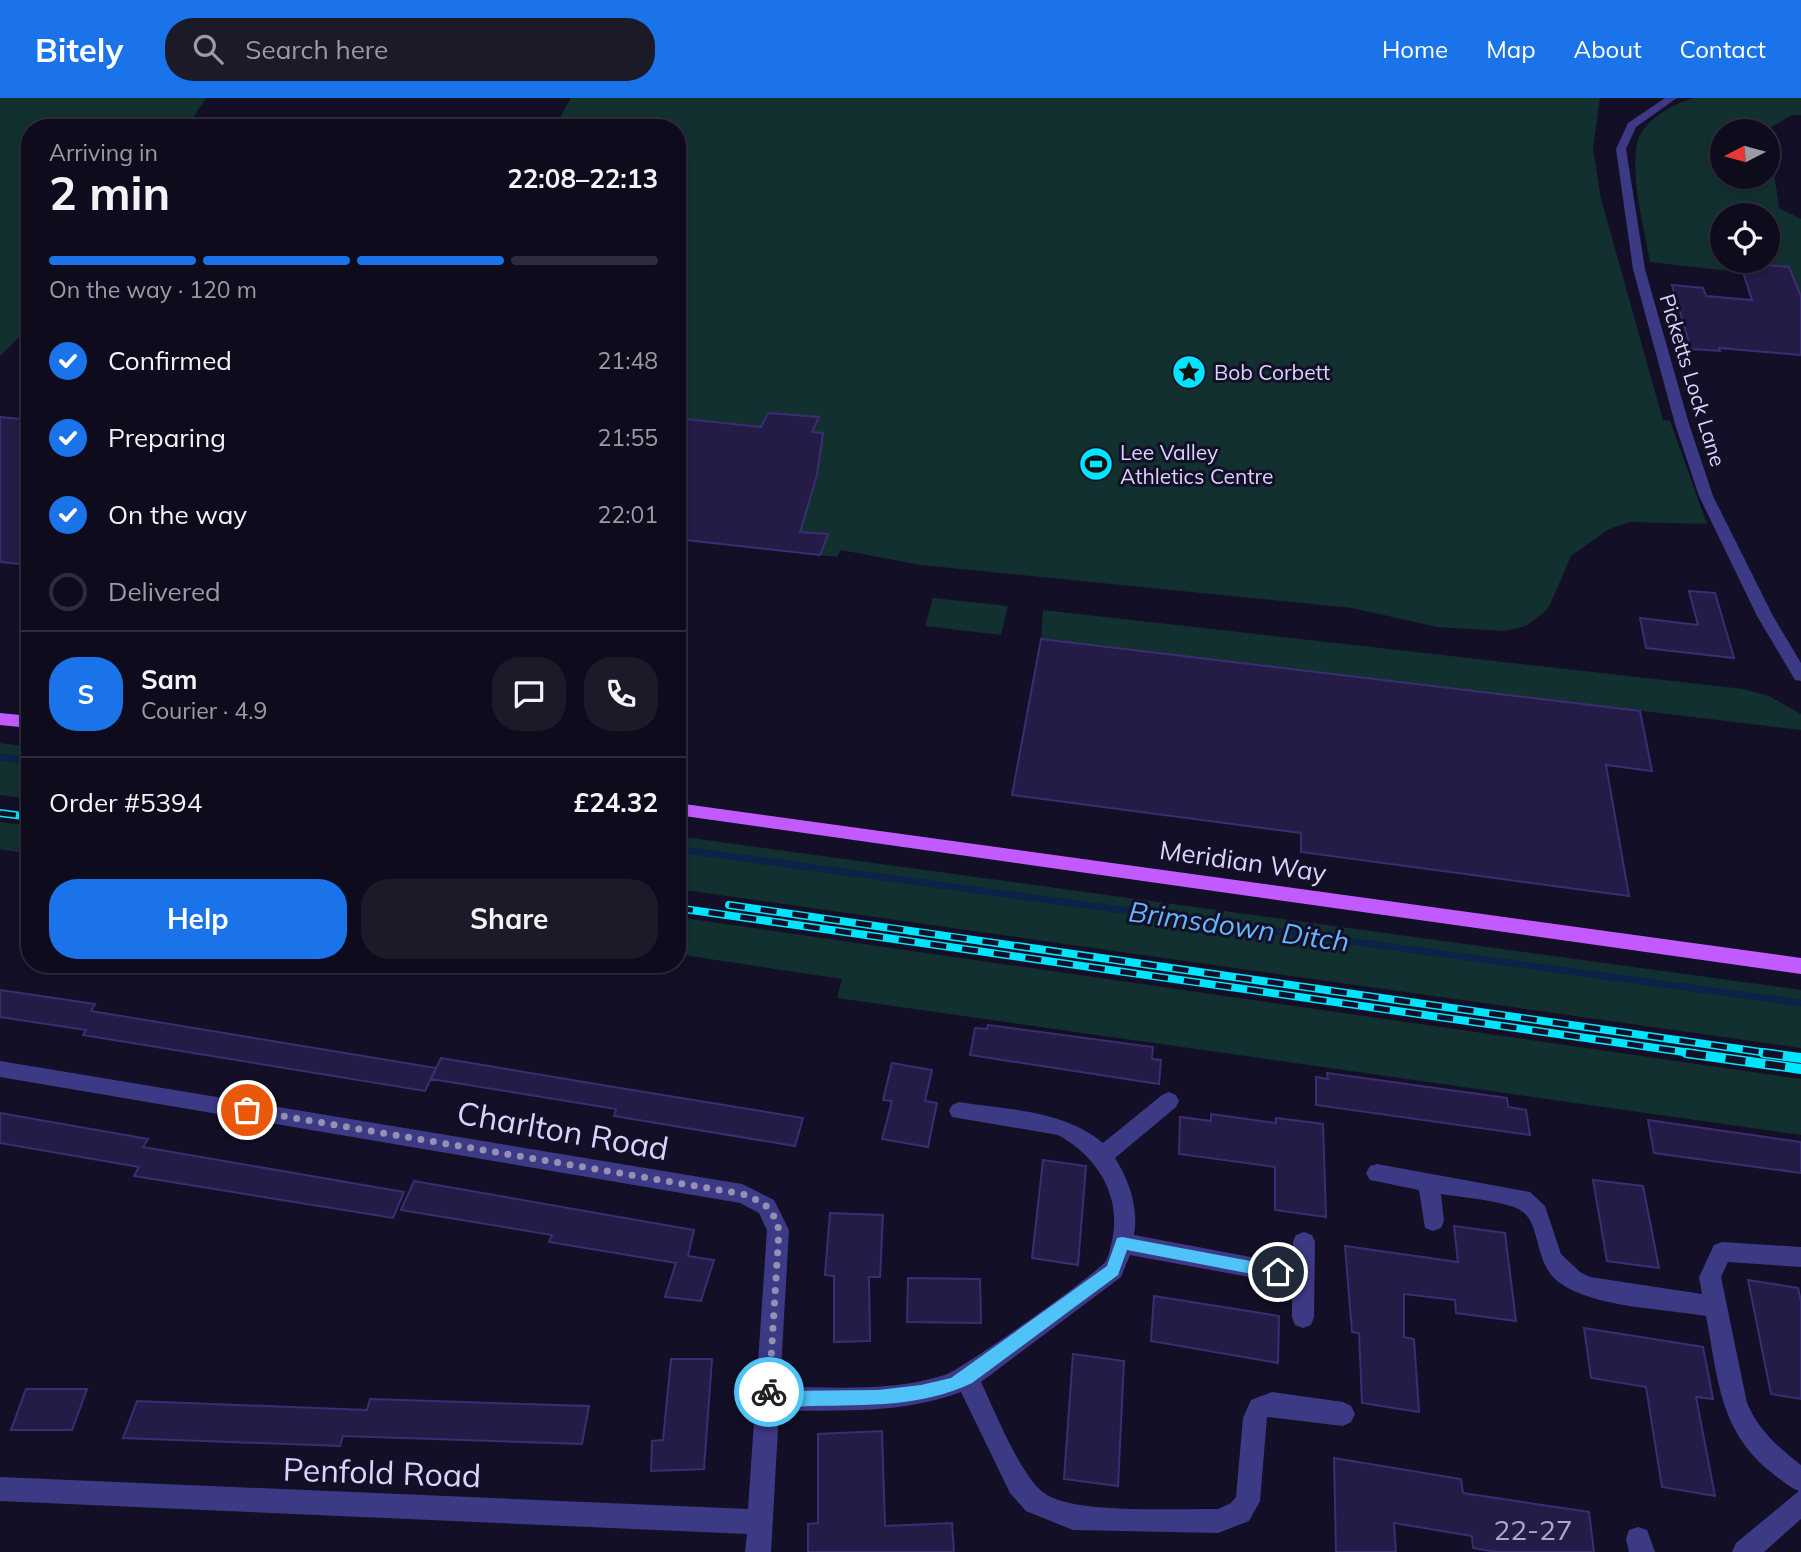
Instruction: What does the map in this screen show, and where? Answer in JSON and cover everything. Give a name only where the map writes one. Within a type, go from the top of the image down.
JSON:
[{"type":"main road","points":[[0,719],[21,721]]},
{"type":"main road","name":"Meridian Way","points":[[686,810],[1801,966]]},
{"type":"street","name":"Picketts Lock Lane","points":[[1672,98],[1632,125],[1621,149],[1639,269],[1682,424],[1706,496],[1765,616],[1801,676]]},
{"type":"street","name":"Charlton Road","points":[[0,1069],[743,1194],[764,1203],[770,1207],[779,1230],[758,1552]]},
{"type":"street","points":[[1101,1157],[1169,1101]]},
{"type":"street","points":[[769,1399],[900,1395],[952,1385],[967,1378],[1113,1270],[1122,1243],[1123,1198],[1120,1184],[1101,1157],[1070,1130],[1061,1127],[959,1111]]},
{"type":"street","points":[[1377,1172],[1522,1199],[1533,1204],[1541,1214],[1550,1254],[1558,1268],[1587,1287],[1713,1306]]},
{"type":"street","points":[[1429,1182],[1433,1221]]},
{"type":"street","points":[[1303,1317],[1304,1242]]},
{"type":"street","points":[[1122,1243],[1304,1277]]},
{"type":"street","points":[[1801,1258],[1722,1252],[1710,1277],[1713,1306],[1735,1404],[1746,1429],[1765,1452],[1801,1480]]},
{"type":"street","points":[[967,1378],[1019,1484],[1035,1502],[1073,1518],[1218,1521],[1240,1512],[1248,1501],[1255,1418],[1259,1408],[1272,1404],[1343,1414]]},
{"type":"street","name":"Penfold Road","points":[[0,1489],[760,1522]]},
{"type":"street","points":[[1745,1552],[1801,1503]]},
{"type":"green space","points":[[0,98],[206,98],[192,119],[21,119],[21,336],[0,356]]},
{"type":"green space","points":[[571,98],[1600,98],[1593,148],[1601,199],[1663,420],[1670,421],[1707,524],[1631,522],[1609,529],[1571,556],[1548,609],[1526,626],[1506,631],[1437,627],[1352,608],[921,565],[841,550],[837,557],[686,540],[686,119],[559,119]]},
{"type":"green space","points":[[1695,98],[1801,98],[1801,115],[1792,115],[1780,122],[1780,119],[1710,119],[1710,189],[1776,189],[1778,203],[1710,203],[1710,269],[1650,262],[1637,191],[1636,149],[1638,140],[1649,123],[1676,104]]},
{"type":"green space","points":[[1780,208],[1801,219],[1801,295],[1789,267],[1780,266]]},
{"type":"green space","points":[[933,598],[1008,606],[1001,635],[925,626]]},
{"type":"green space","points":[[1043,610],[1743,689],[1769,696],[1801,714],[1801,730],[1041,639]]},
{"type":"green space","points":[[0,743],[21,746],[21,798],[0,795]]},
{"type":"green space","points":[[0,822],[21,825],[21,852],[0,849]]},
{"type":"green space","points":[[686,837],[1801,990],[1801,1048],[686,890]]},
{"type":"green space","points":[[686,918],[1801,1079],[1801,1135],[837,998],[842,979],[686,955]]},
{"type":"building","points":[[1780,266],[1789,267],[1801,296],[1801,355],[1719,348],[1720,351],[1691,349],[1672,285],[1703,288],[1706,296],[1752,300],[1743,273],[1780,273]]},
{"type":"building","points":[[768,413],[819,417],[812,432],[823,433],[817,475],[800,532],[828,534],[820,555],[686,540],[686,419],[761,427]]},
{"type":"building","points":[[0,417],[21,419],[21,564],[0,562]]},
{"type":"building","points":[[1689,591],[1715,593],[1734,658],[1646,648],[1640,618],[1698,625]]},
{"type":"building","points":[[1041,639],[1640,711],[1652,771],[1606,765],[1629,896],[1301,852],[1301,833],[1012,795]]},
{"type":"building","points":[[0,990],[95,1004],[91,1011],[436,1068],[425,1091],[83,1035],[86,1030],[0,1017]]},
{"type":"building","points":[[988,1025],[1153,1047],[1152,1059],[1161,1060],[1159,1084],[970,1055],[975,1028],[987,1029]]},
{"type":"building","points":[[441,1058],[803,1118],[795,1146],[614,1116],[616,1109],[431,1079]]},
{"type":"building","points":[[892,1063],[932,1070],[925,1101],[937,1103],[928,1147],[882,1139],[892,1101],[883,1100]]},
{"type":"building","points":[[1327,1073],[1507,1098],[1508,1107],[1526,1110],[1530,1135],[1316,1105],[1316,1077],[1328,1079]]},
{"type":"building","points":[[0,1113],[148,1139],[143,1147],[404,1192],[393,1218],[134,1176],[139,1167],[0,1143]]},
{"type":"building","points":[[1211,1114],[1276,1123],[1276,1118],[1323,1124],[1326,1217],[1275,1210],[1275,1167],[1179,1154],[1180,1117],[1211,1121]]},
{"type":"building","points":[[1648,1120],[1801,1142],[1801,1173],[1654,1153]]},
{"type":"building","points":[[1043,1160],[1086,1166],[1078,1265],[1032,1258]]},
{"type":"building","points":[[1593,1180],[1643,1186],[1659,1268],[1607,1261]]},
{"type":"building","points":[[414,1181],[694,1230],[688,1256],[714,1260],[701,1301],[665,1297],[676,1263],[549,1242],[552,1235],[401,1210]]},
{"type":"building","points":[[830,1213],[883,1215],[880,1277],[869,1277],[870,1341],[834,1342],[834,1276],[825,1275]]},
{"type":"building","points":[[1454,1226],[1505,1233],[1516,1321],[1456,1313],[1455,1300],[1404,1294],[1404,1337],[1414,1339],[1419,1412],[1362,1403],[1359,1333],[1352,1332],[1345,1246],[1458,1262]]},
{"type":"building","points":[[908,1278],[980,1279],[981,1323],[907,1322]]},
{"type":"building","points":[[1748,1280],[1798,1288],[1801,1301],[1801,1399],[1771,1394]]},
{"type":"building","points":[[1154,1296],[1279,1316],[1278,1363],[1151,1341]]},
{"type":"building","points":[[1584,1328],[1703,1347],[1713,1399],[1696,1397],[1715,1496],[1662,1487],[1646,1387],[1591,1378]]},
{"type":"building","points":[[1073,1354],[1124,1361],[1118,1486],[1064,1479]]},
{"type":"building","points":[[671,1359],[712,1359],[704,1469],[651,1471],[652,1441],[663,1440]]},
{"type":"building","points":[[26,1389],[87,1389],[72,1430],[11,1430]]},
{"type":"building","points":[[370,1399],[589,1406],[582,1444],[343,1436],[340,1446],[123,1438],[137,1401],[367,1410]]},
{"type":"building","points":[[882,1431],[885,1526],[952,1523],[954,1552],[808,1552],[808,1524],[818,1523],[818,1434]]},
{"type":"building","points":[[1334,1458],[1461,1479],[1463,1493],[1589,1512],[1594,1552],[1496,1552],[1473,1548],[1472,1536],[1394,1523],[1396,1552],[1336,1552]]},
{"type":"waterway","name":"Brimsdown Ditch","points":[[0,757],[21,760]]},
{"type":"waterway","name":"Brimsdown Ditch","points":[[686,850],[1801,1003]]},
{"type":"railway","points":[[0,813],[21,816]]},
{"type":"railway","points":[[729,905],[1775,1054]]},
{"type":"railway","points":[[686,909],[1698,1054]]},
{"type":"railway","points":[[1686,1053],[1801,1069]]},
{"type":"railway","points":[[1763,1053],[1801,1058]]},
{"type":"way so far","points":[[247,1110],[743,1194],[764,1203],[770,1207],[779,1230],[769,1392]]},
{"type":"place","name":"Bob Corbett","points":[[1189,372]]},
{"type":"place","name":"Lee Valley Athletics Centre","points":[[1096,464]]},
{"type":"route","points":[[769,1392],[769,1399],[878,1397],[921,1393],[952,1385],[967,1378],[1113,1270],[1120,1259],[1122,1243],[1278,1272]]}]
